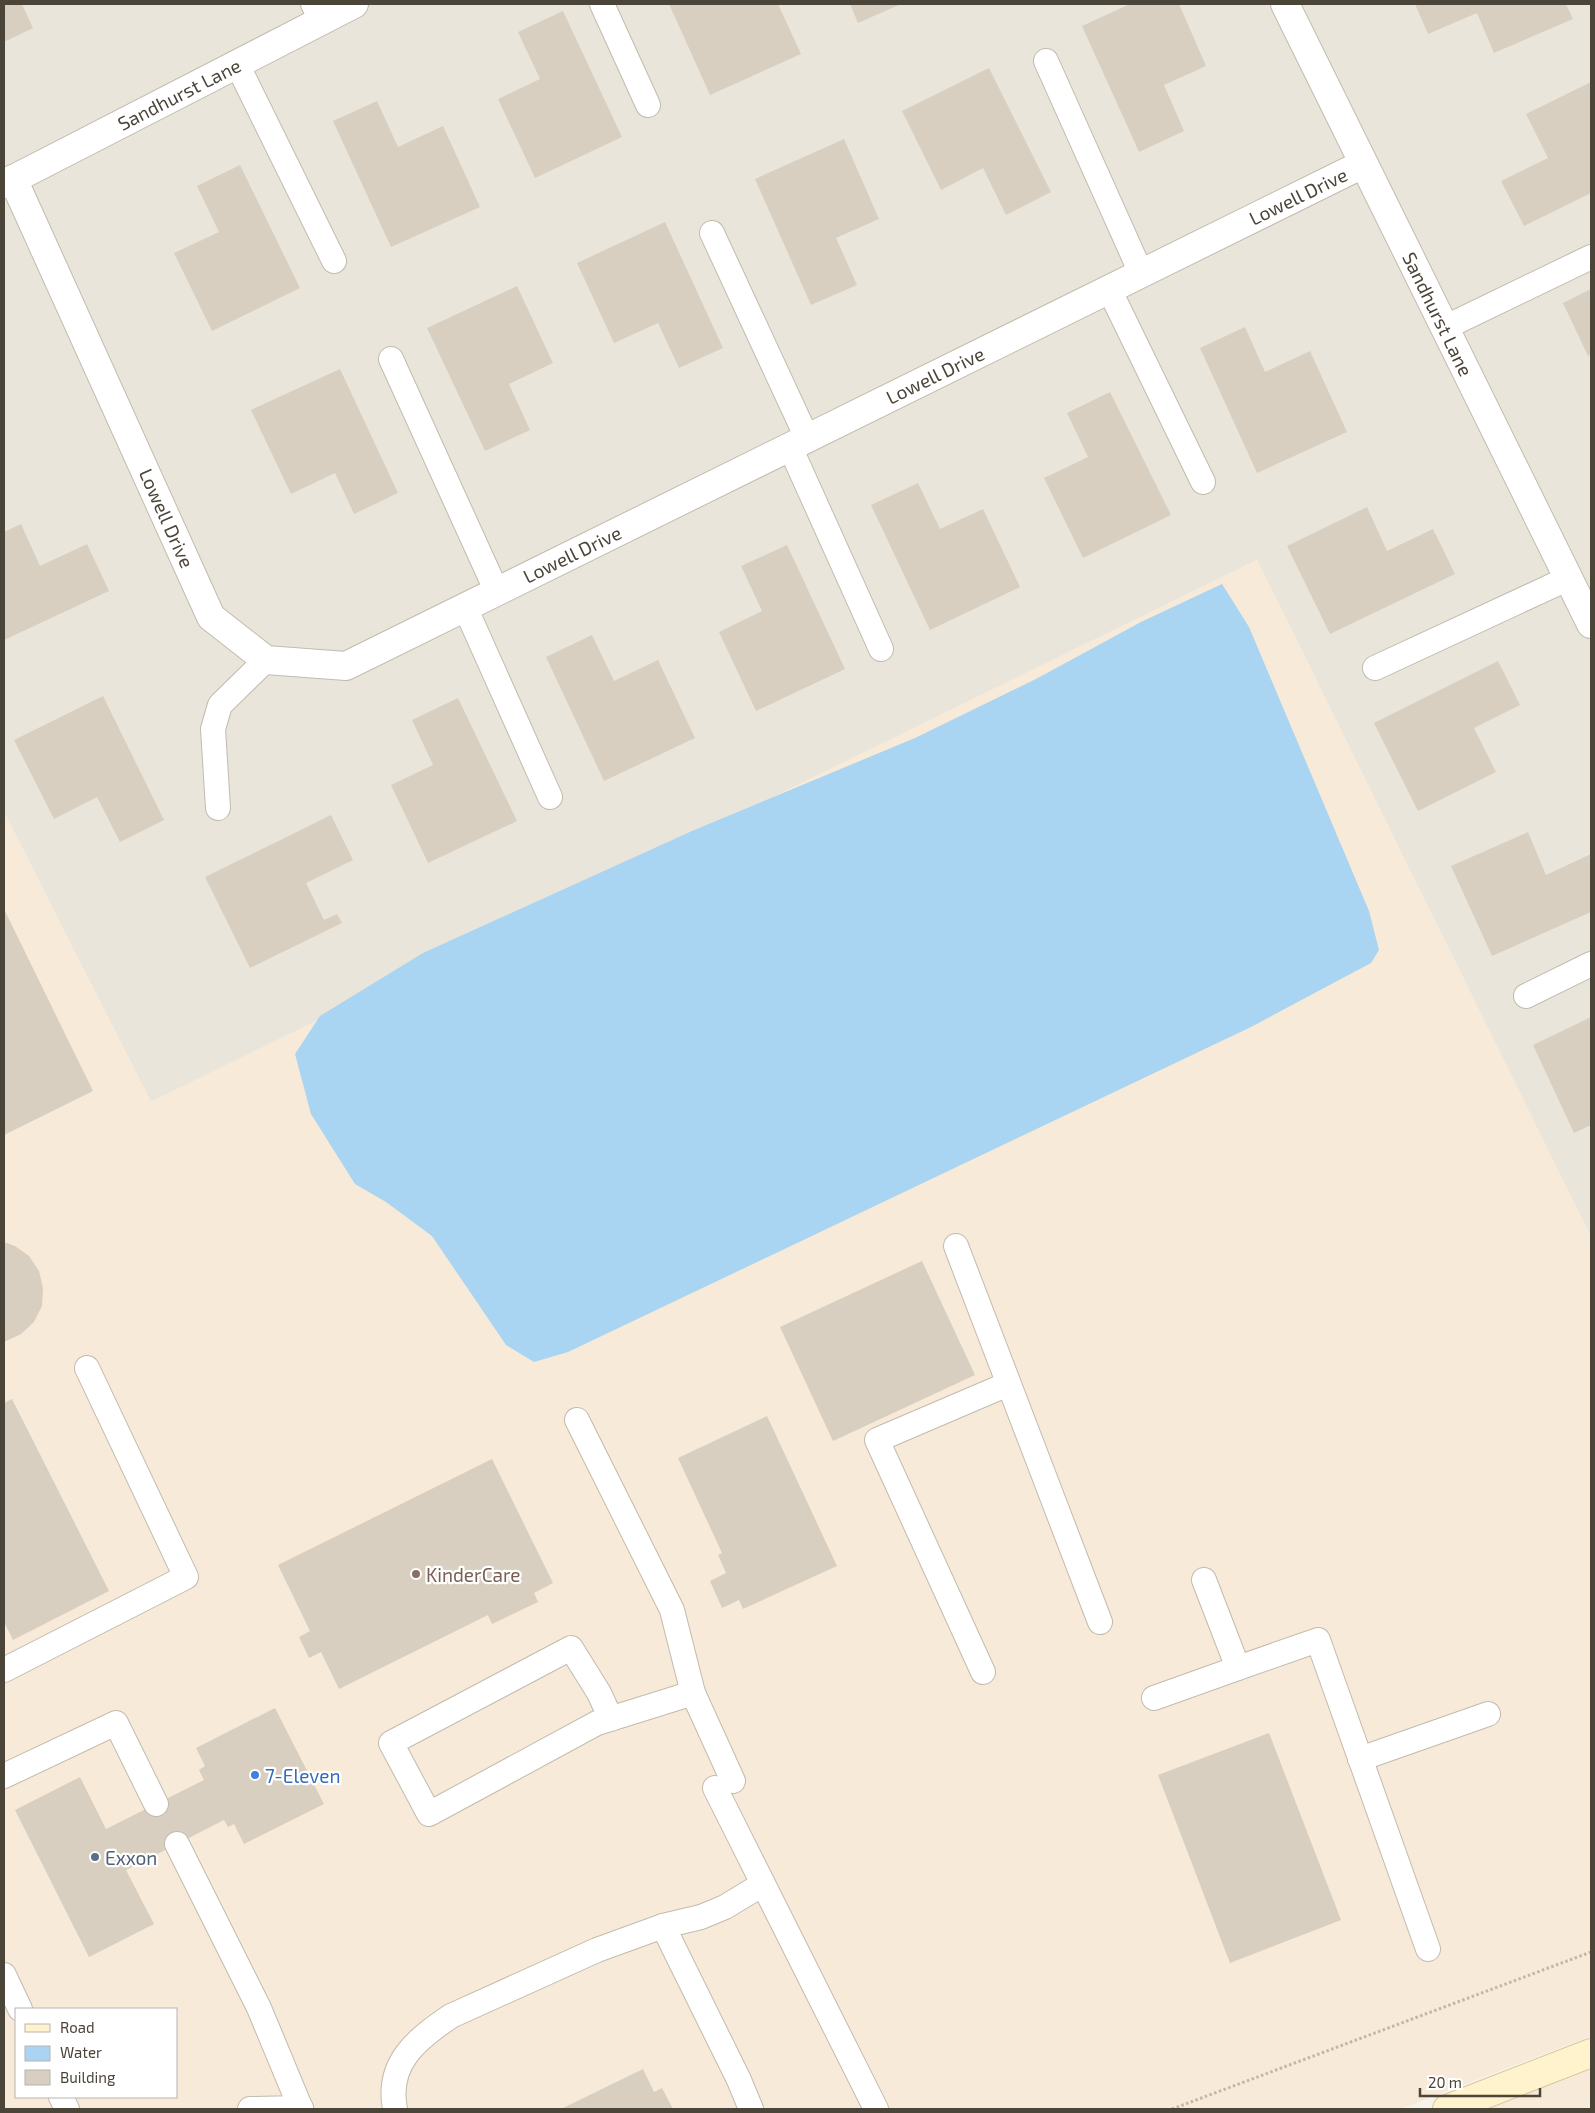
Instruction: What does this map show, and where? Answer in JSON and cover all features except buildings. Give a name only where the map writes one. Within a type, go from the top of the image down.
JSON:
[{"type":"main road","points":[[1447,2109],[1591,2053]]},
{"type":"street","name":"Sandhurst Lane","points":[[8,182],[237,64],[317,12],[354,4]]},
{"type":"street","name":"Sandhurst Lane","points":[[1286,4],[1363,164],[1591,624]]},
{"type":"street","name":"Lowell Drive","points":[[8,182],[211,617],[266,660],[346,666],[1363,164]]},
{"type":"lane","points":[[602,4],[648,104]]},
{"type":"lane","points":[[1046,61],[1141,273]]},
{"type":"lane","points":[[237,64],[334,262]]},
{"type":"lane","points":[[712,233],[881,649]]},
{"type":"lane","points":[[1444,328],[1591,257]]},
{"type":"lane","points":[[1109,289],[1203,482]]},
{"type":"lane","points":[[391,359],[497,592]]},
{"type":"lane","points":[[1375,668],[1569,578]]},
{"type":"lane","points":[[465,607],[550,797]]},
{"type":"lane","points":[[218,808],[213,729],[220,704],[266,660]]},
{"type":"lane","points":[[1526,996],[1591,964]]},
{"type":"lane","points":[[956,1246],[1100,1622]]},
{"type":"lane","points":[[4,1670],[186,1577],[87,1368]]},
{"type":"lane","points":[[983,1672],[877,1440],[1008,1384]]},
{"type":"lane","points":[[577,1420],[672,1610],[692,1694],[724,1784],[763,1884],[876,2109]]},
{"type":"lane","points":[[1204,1580],[1238,1668]]},
{"type":"lane","points":[[1154,1698],[1318,1640],[1428,1949]]},
{"type":"lane","points":[[611,1719],[599,1693],[571,1648],[391,1743],[429,1814],[597,1723],[611,1719],[692,1694]]},
{"type":"lane","points":[[1360,1759],[1488,1714]]},
{"type":"lane","points":[[4,1776],[116,1723],[156,1804]]},
{"type":"lane","points":[[177,1844],[258,2008],[301,2109],[250,2109]]},
{"type":"lane","points":[[395,2109],[392,2094],[394,2079],[402,2061],[430,2031],[451,2016],[598,1950],[663,1926],[701,1917],[763,1884]]},
{"type":"lane","points":[[663,1926],[739,2080],[751,2109]]},
{"type":"lane","points":[[4,1975],[20,2008]]},
{"type":"path","points":[[1172,2109],[1591,1952]]},
{"type":"shaded area","points":[[4,4],[1591,4],[1591,1237],[1257,560],[151,1102],[4,812]]},
{"type":"shaded area","points":[[1257,560],[1591,1237],[1591,2036],[1400,2109],[4,2109],[4,812],[151,1102]]},
{"type":"shaded area","points":[[1591,2067],[1591,2109],[1482,2109]]},
{"type":"water","points":[[1222,584],[1249,627],[1369,911],[1379,950],[1371,963],[1251,1027],[568,1352],[534,1362],[506,1345],[432,1236],[386,1202],[355,1184],[311,1114],[295,1054],[320,1016],[423,953],[692,831],[915,738],[1036,679],[1141,622]]},
{"type":"place","name":"KinderCare","points":[[416,1574]]},
{"type":"place","name":"7-Eleven","points":[[255,1775]]},
{"type":"place","name":"Exxon","points":[[95,1857]]}]
